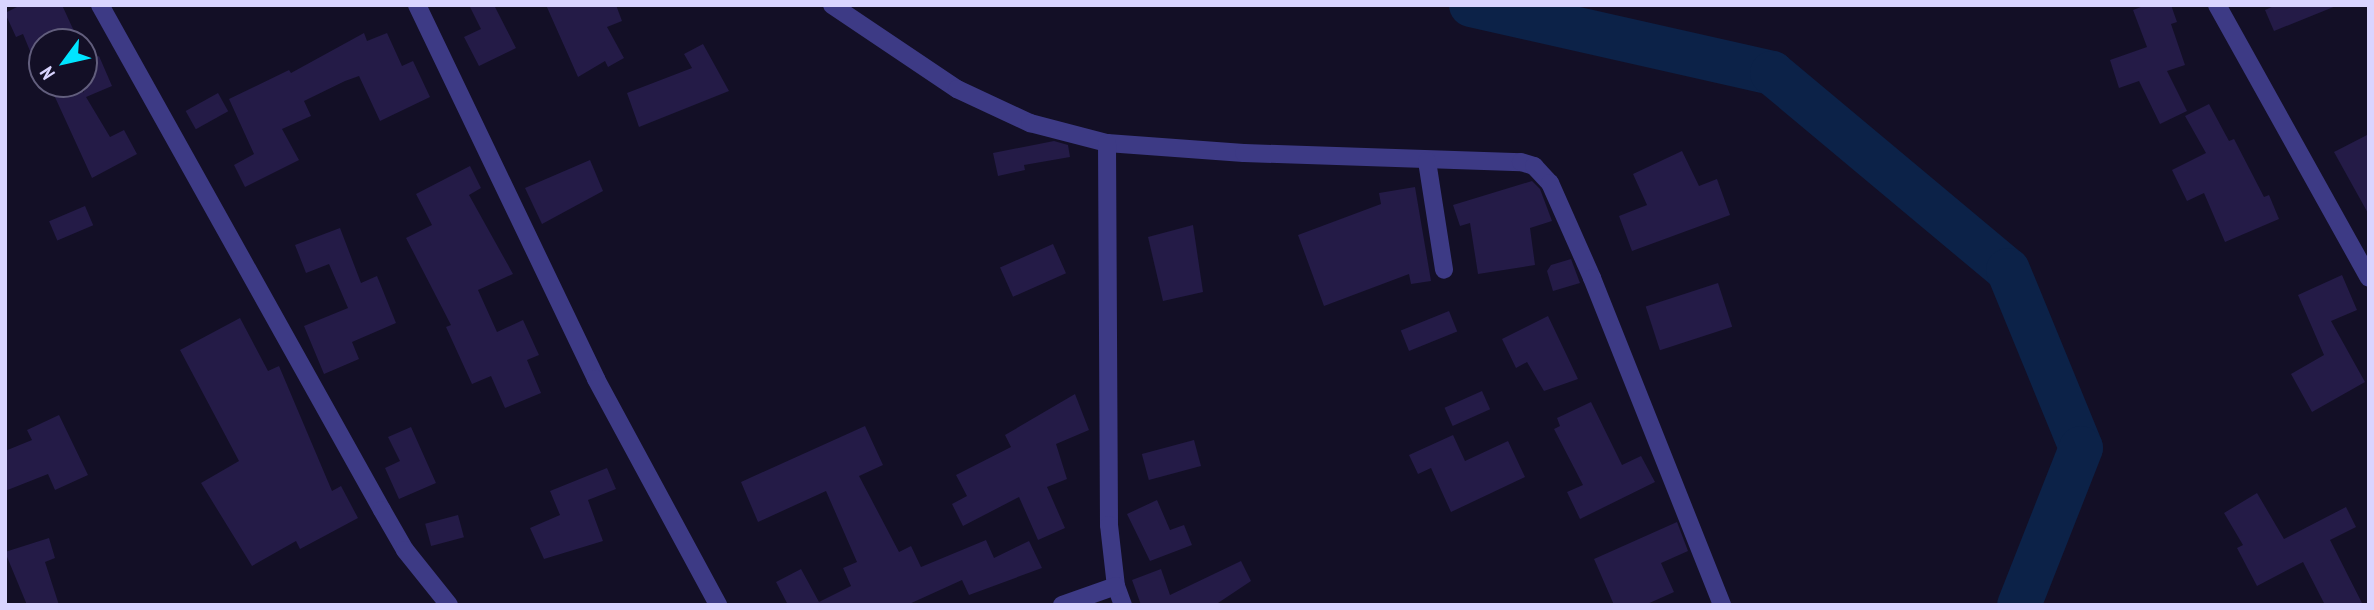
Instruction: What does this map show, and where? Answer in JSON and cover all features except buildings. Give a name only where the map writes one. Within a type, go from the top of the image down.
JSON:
[{"type":"street","points":[[100,5],[387,520],[449,605]]},
{"type":"street","points":[[417,5],[596,379],[718,605]]},
{"type":"street","points":[[832,5],[957,89],[1030,123],[1107,143],[1427,161],[1521,162],[1534,166],[1550,183],[1722,605]]},
{"type":"street","points":[[2217,5],[2369,278]]},
{"type":"street","points":[[1107,143],[1108,525],[1116,586],[1123,605]]},
{"type":"street","points":[[1427,161],[1444,270]]},
{"type":"street","points":[[1062,605],[1116,586]]},
{"type":"waterway","points":[[1471,5],[1772,73],[2008,270],[2081,448],[2019,605]]}]
